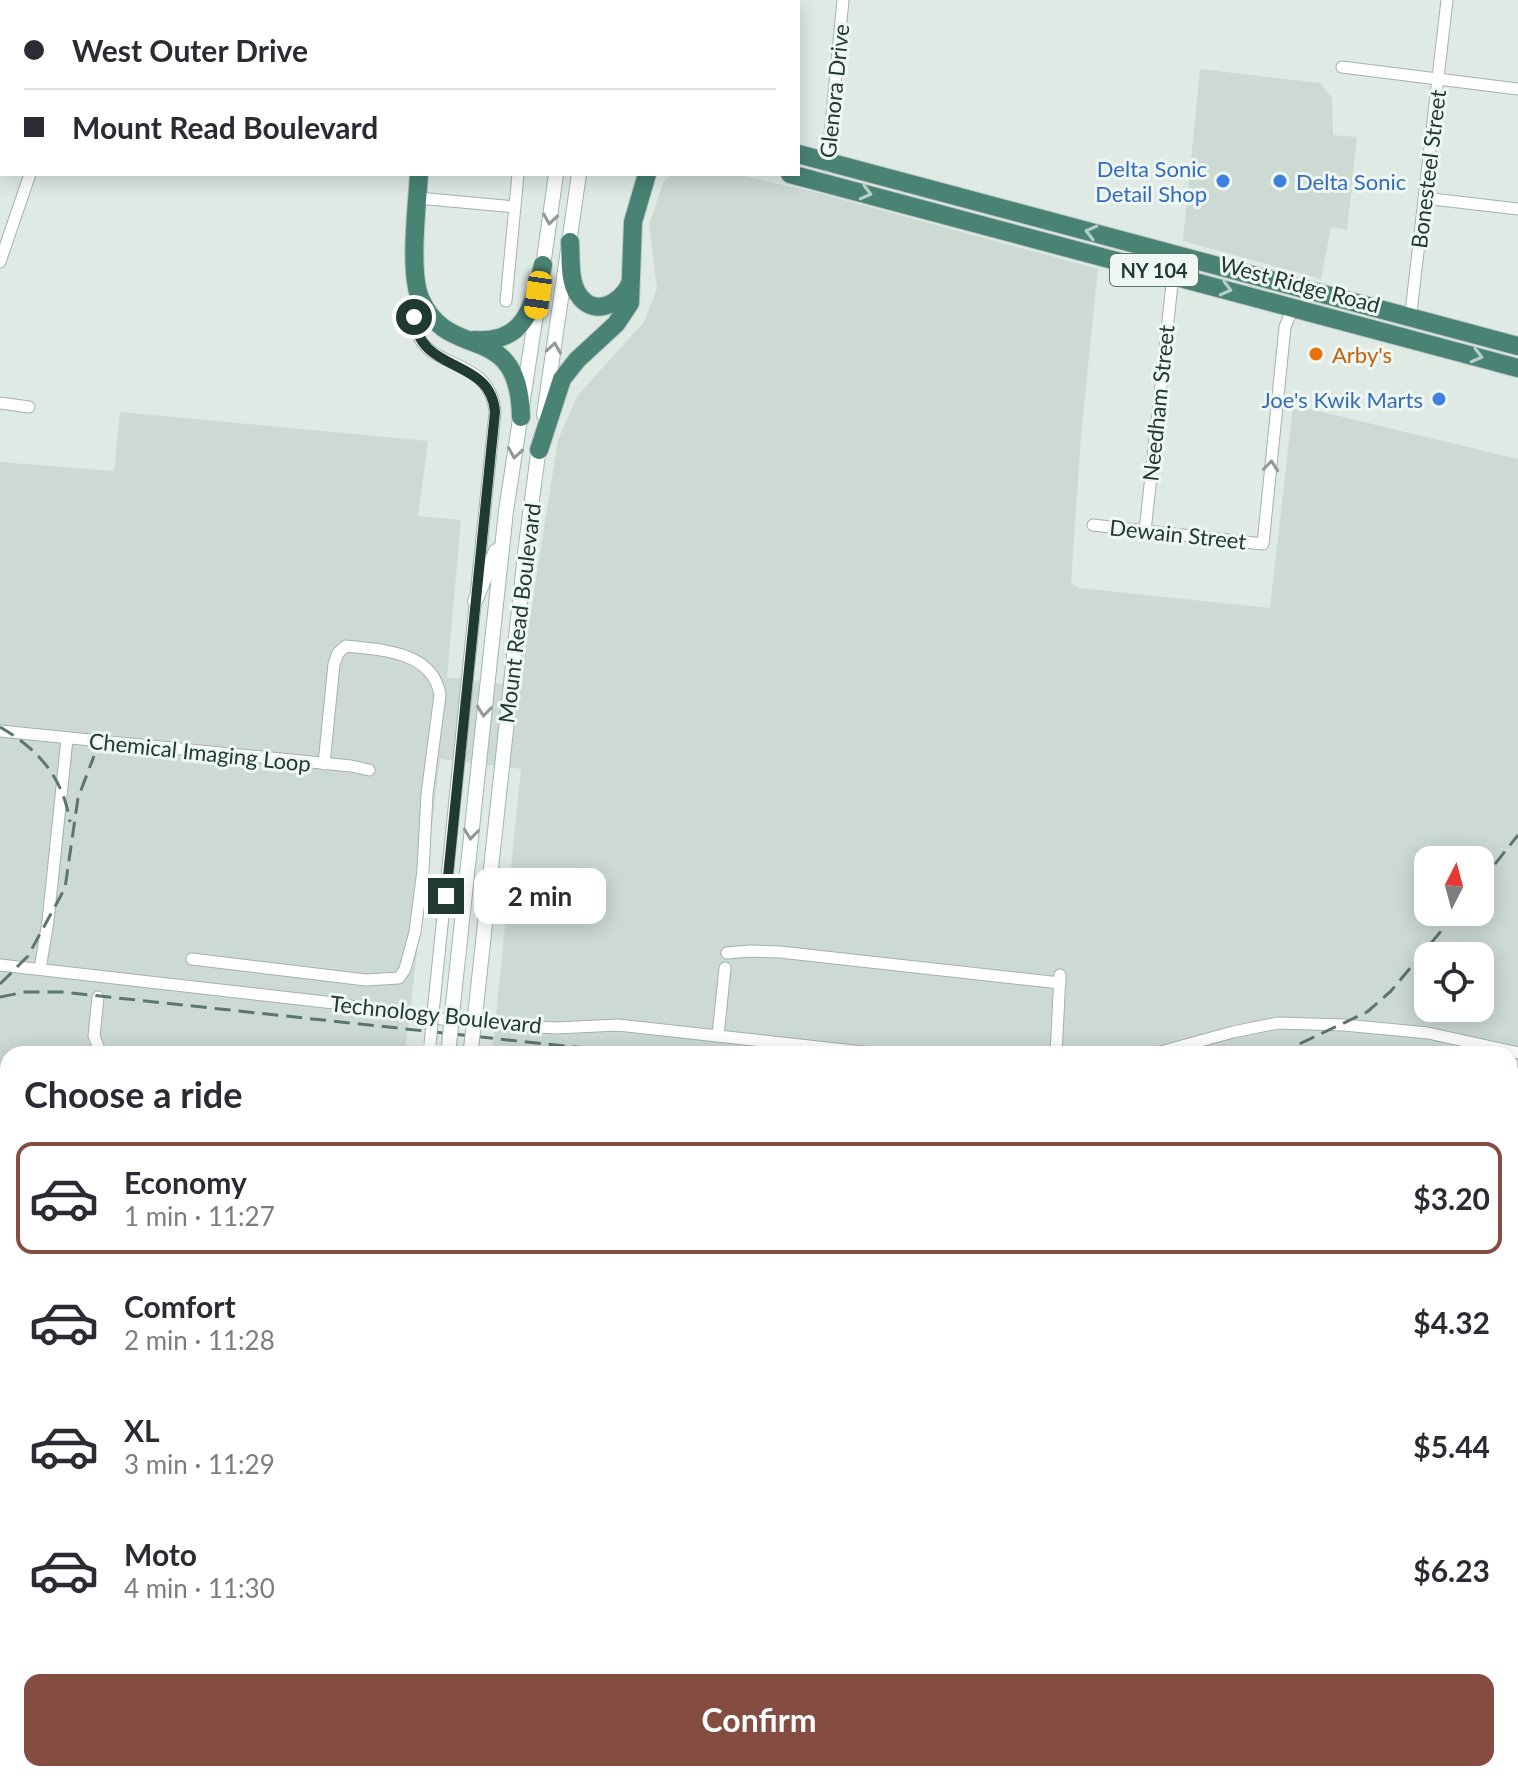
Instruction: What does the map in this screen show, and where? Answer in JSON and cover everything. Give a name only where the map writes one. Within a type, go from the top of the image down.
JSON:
[{"type":"highway","name":"West Ridge Road","points":[[800,155],[1518,346]]},
{"type":"highway","points":[[419,176],[415,274],[420,297],[437,323],[459,337],[495,351],[509,364],[517,383],[521,417]]},
{"type":"highway","points":[[539,450],[562,379],[577,360],[612,329],[629,307],[633,222],[646,176]]},
{"type":"highway","name":"West Ridge Road","points":[[799,176],[1518,368]]},
{"type":"highway","points":[[570,242],[574,286],[579,296],[589,304],[601,307],[618,302],[627,290],[632,273]]},
{"type":"highway","points":[[459,337],[496,339],[517,329],[532,304],[543,265]]},
{"type":"main road","name":"Mount Read Boulevard","points":[[448,1046],[506,511],[556,176]]},
{"type":"main road","name":"Mount Read Boulevard","points":[[472,1046],[526,545],[579,176]]},
{"type":"main road","points":[[475,601],[493,559],[506,511]]},
{"type":"street","name":"Glenora Drive","points":[[825,182],[843,0]]},
{"type":"street","name":"Bonesteel Street","points":[[1408,338],[1447,0]]},
{"type":"street","points":[[1342,67],[1518,89]]},
{"type":"street","points":[[0,262],[29,176]]},
{"type":"street","points":[[506,301],[518,176]]},
{"type":"street","points":[[418,198],[515,207]]},
{"type":"street","points":[[1424,198],[1518,209]]},
{"type":"street","name":"Needham Street","points":[[1145,531],[1173,275]]},
{"type":"street","name":"Mount Read Boulevard","points":[[420,297],[414,310],[421,341],[439,358],[479,378],[494,401],[495,424],[429,1046]]},
{"type":"street","name":"Dewain Street","points":[[1093,525],[1263,544],[1285,327],[1293,307]]},
{"type":"street","points":[[0,403],[29,407]]},
{"type":"street","name":"Chemical Imaging Loop","points":[[192,959],[366,980],[399,978],[405,969],[415,932],[422,885],[427,794],[440,695],[433,677],[423,666],[401,653],[346,646],[338,653],[334,664],[324,764]]},
{"type":"street","points":[[0,731],[67,739]]},
{"type":"street","name":"Chemical Imaging Loop","points":[[40,969],[67,739],[369,770]]},
{"type":"street","points":[[727,953],[780,952],[1060,979],[1056,1046]]},
{"type":"street","name":"Technology Boulevard","points":[[0,965],[493,1024],[556,1028],[618,1025],[812,1046]]},
{"type":"street","points":[[718,1035],[725,968]]},
{"type":"street","points":[[98,997],[94,1036],[98,1046]]},
{"type":"street","points":[[1182,1046],[1278,1023],[1428,1033],[1486,1046]]},
{"type":"street","points":[[649,1782],[679,1782]]},
{"type":"shaded area","name":"Delta Sonic","points":[[1200,69],[1320,83],[1332,98],[1333,135],[1357,137],[1347,230],[1331,227],[1321,279],[1183,241]]},
{"type":"shaded area","points":[[669,176],[743,176],[811,191],[1098,269],[1081,435],[1071,583],[1079,588],[1270,608],[1293,405],[1518,459],[1518,1046],[493,1046],[521,769],[440,759],[406,1046],[0,1046],[0,462],[114,471],[120,412],[428,441],[418,516],[461,520],[447,677],[519,686],[558,440],[578,395],[644,322],[657,289],[649,225],[663,183]]},
{"type":"railway","points":[[0,727],[26,745],[47,766],[61,791],[70,822]]},
{"type":"railway","points":[[0,984],[28,956],[65,888],[78,798],[94,756]]},
{"type":"railway","points":[[1494,865],[1518,835]]},
{"type":"railway","points":[[1295,1046],[1367,1012],[1391,991],[1445,926]]},
{"type":"railway","points":[[0,997],[25,992],[62,992],[565,1046]]},
{"type":"place","name":"Delta Sonic Detail Shop","points":[[1223,181]]},
{"type":"place","name":"Delta Sonic","points":[[1280,181]]},
{"type":"place","name":"Arby's","points":[[1316,354]]},
{"type":"place","name":"Joe's Kwik Marts","points":[[1439,399]]},
{"type":"route","points":[[414,317],[425,347],[439,358],[479,378],[490,392],[495,412],[446,896]]}]
